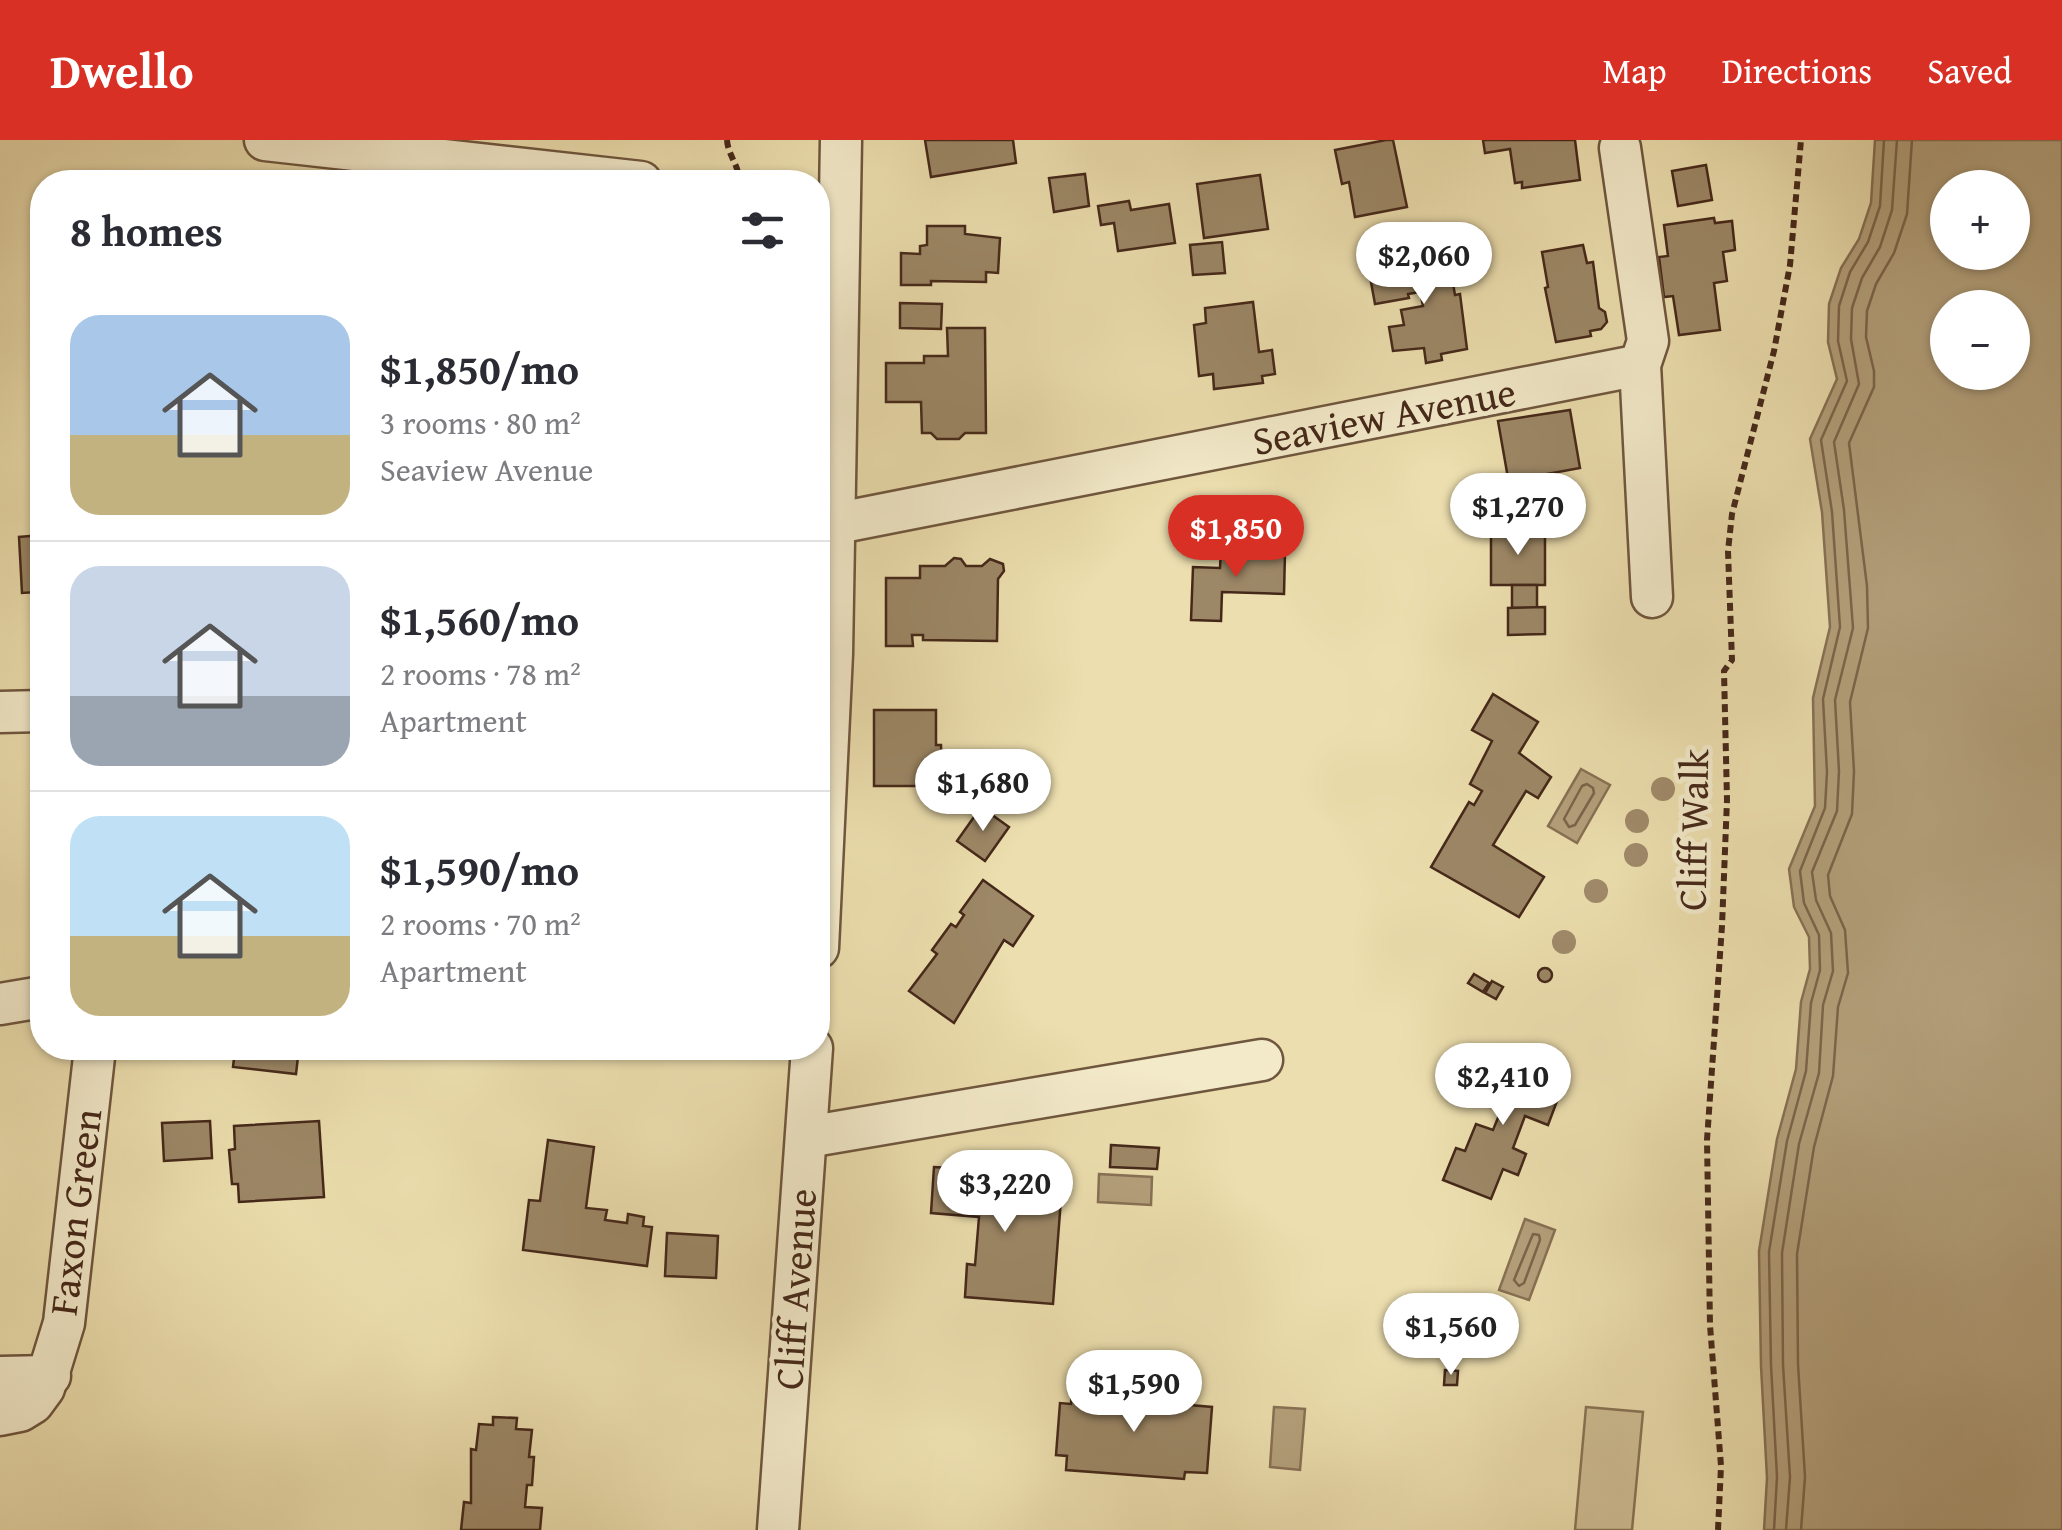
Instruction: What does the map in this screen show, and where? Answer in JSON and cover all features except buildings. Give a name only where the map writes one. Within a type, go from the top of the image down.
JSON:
[{"type":"street","points":[[266,140],[534,170]]},
{"type":"street","points":[[830,192],[840,140]]},
{"type":"street","points":[[1620,148],[1648,342],[1640,366],[1652,597]]},
{"type":"street","points":[[830,331],[830,573]]},
{"type":"street","name":"Seaview Avenue","points":[[833,524],[1640,366]]},
{"type":"street","points":[[0,712],[30,711]]},
{"type":"street","points":[[0,1004],[30,999]]},
{"type":"street","name":"Faxon Green","points":[[0,1415],[34,1402],[50,1376],[64,1323],[94,1060]]},
{"type":"street","name":"Cliff Avenue","points":[[778,1530],[811,1060]]},
{"type":"street","points":[[807,1137],[1262,1060]]},
{"type":"street","points":[[0,1377],[50,1376]]},
{"type":"path","points":[[727,140],[738,170]]},
{"type":"path","name":"Cliff Walk","points":[[1718,1530],[1721,1452],[1710,1324],[1707,1140],[1727,800],[1724,671],[1732,660],[1728,552],[1732,514],[1774,350],[1790,264],[1801,140]]},
{"type":"shaded area","points":[[1586,1407],[1643,1412],[1632,1530],[1575,1530]]},
{"type":"water","points":[[1875,140],[2062,140],[2062,1530],[1764,1530],[1767,1478],[1759,1251],[1777,1139],[1796,1069],[1801,1002],[1810,969],[1809,937],[1794,907],[1789,869],[1815,806],[1813,698],[1830,627],[1822,512],[1810,439],[1837,379],[1828,342],[1829,304],[1841,268],[1859,239],[1871,203]]},
{"type":"water","points":[[1581,769],[1610,785],[1577,843],[1548,826]]},
{"type":"water","points":[[1099,1174],[1152,1177],[1151,1205],[1098,1202]]},
{"type":"water","points":[[1525,1219],[1555,1230],[1529,1300],[1499,1290]]},
{"type":"water","points":[[1274,1407],[1305,1409],[1300,1470],[1270,1467]]}]
